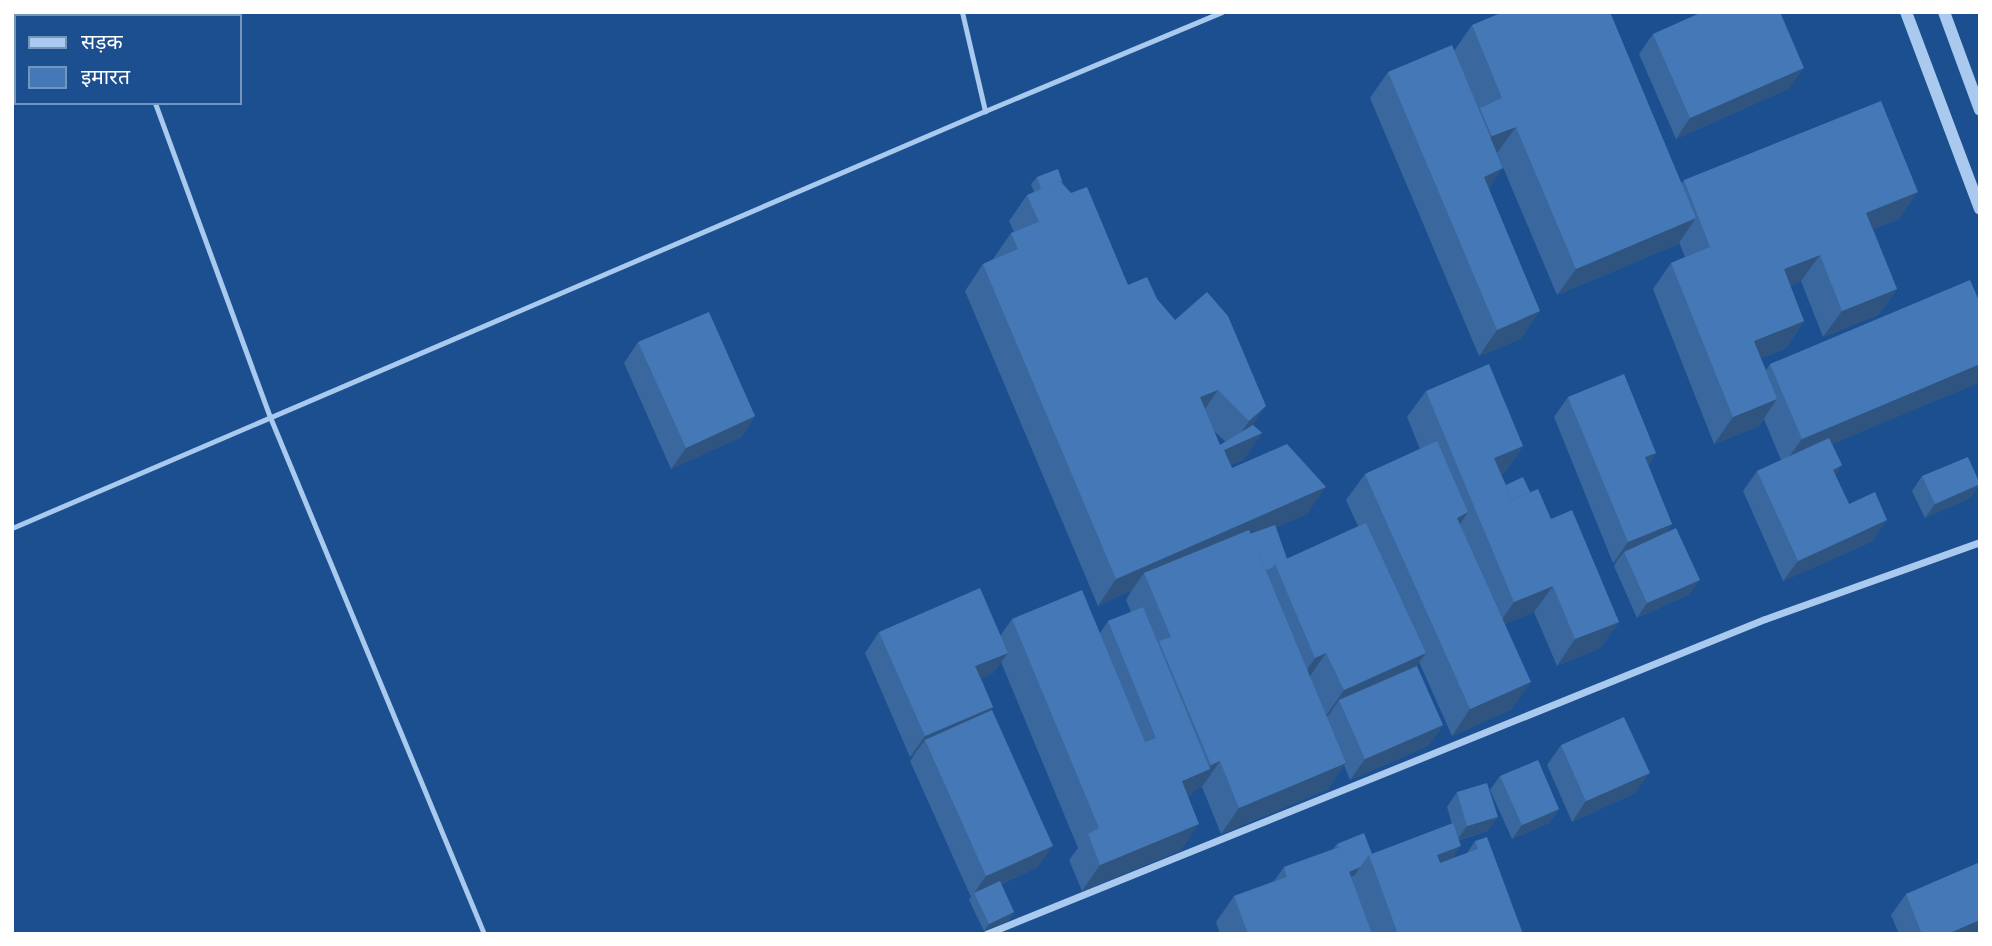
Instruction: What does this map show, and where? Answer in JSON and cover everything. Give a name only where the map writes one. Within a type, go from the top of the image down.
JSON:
[{"type":"street","points":[[1906,12],[1980,209]]},
{"type":"street","points":[[1944,12],[1980,110]]},
{"type":"street","points":[[986,934],[1765,619],[1980,542]]},
{"type":"lane","points":[[962,12],[985,111]]},
{"type":"lane","points":[[12,528],[1222,12]]},
{"type":"lane","points":[[156,105],[271,417],[484,934]]},
{"type":"building","points":[[1503,12],[1610,12],[1696,218],[1576,269],[1516,127],[1492,136],[1480,108],[1502,98],[1472,25]]},
{"type":"building","points":[[1702,12],[1780,12],[1804,68],[1690,118],[1653,34]]},
{"type":"building","points":[[1452,45],[1503,168],[1484,177],[1540,311],[1497,330],[1388,72]]},
{"type":"building","points":[[1881,101],[1918,192],[1866,213],[1897,289],[1842,311],[1820,255],[1784,269],[1804,321],[1754,341],[1777,399],[1733,417],[1671,263],[1710,247],[1684,180]]},
{"type":"building","points":[[1058,169],[1063,184],[1060,181],[1041,189],[1037,177]]},
{"type":"building","points":[[1060,181],[1071,193],[1087,187],[1128,285],[1147,277],[1157,299],[1175,320],[1207,292],[1228,316],[1266,406],[1249,421],[1218,390],[1200,397],[1220,445],[1253,425],[1262,433],[1224,450],[1232,468],[1287,444],[1326,487],[1116,579],[983,264],[1018,249],[1011,233],[1039,222],[1027,195]]},
{"type":"building","points":[[1970,280],[1980,303],[1980,364],[1802,439],[1770,364]]},
{"type":"building","points":[[709,312],[755,416],[686,448],[638,342]]},
{"type":"building","points":[[1489,364],[1523,446],[1494,458],[1512,500],[1538,489],[1551,519],[1572,510],[1619,622],[1575,639],[1553,586],[1514,602],[1426,391]]},
{"type":"building","points":[[1624,374],[1656,453],[1645,457],[1672,524],[1628,542],[1568,397]]},
{"type":"building","points":[[1829,438],[1842,465],[1833,470],[1849,504],[1875,492],[1887,520],[1798,561],[1757,471]]},
{"type":"building","points":[[1437,441],[1468,512],[1457,518],[1531,682],[1470,709],[1365,474]]},
{"type":"building","points":[[1968,457],[1980,484],[1935,504],[1922,476]]},
{"type":"building","points":[[1523,477],[1530,492],[1512,500],[1506,485]]},
{"type":"building","points":[[1366,523],[1426,653],[1344,690],[1326,653],[1315,658],[1275,564]]},
{"type":"building","points":[[1275,525],[1287,559],[1266,570],[1250,534]]},
{"type":"building","points":[[1676,528],[1700,580],[1647,603],[1624,552]]},
{"type":"building","points":[[1249,530],[1346,763],[1239,808],[1220,761],[1211,765],[1159,641],[1171,637],[1144,573]]},
{"type":"building","points":[[980,588],[1008,653],[975,666],[993,707],[925,736],[879,632]]},
{"type":"building","points":[[1082,590],[1145,742],[1156,738],[1108,621],[1143,607],[1210,769],[1182,781],[1199,824],[1100,865],[1088,834],[1099,828],[1012,619]]},
{"type":"building","points":[[1417,666],[1443,725],[1365,759],[1339,700]]},
{"type":"building","points":[[992,710],[1053,846],[986,876],[925,740]]},
{"type":"building","points":[[1624,717],[1650,773],[1586,801],[1561,745]]},
{"type":"building","points":[[1538,760],[1559,809],[1522,825],[1500,776]]},
{"type":"building","points":[[1487,783],[1498,817],[1467,826],[1457,792]]},
{"type":"building","points":[[1453,823],[1461,846],[1437,855],[1440,863],[1478,849],[1475,841],[1487,837],[1523,934],[1398,934],[1369,855]]},
{"type":"building","points":[[1364,833],[1372,854],[1360,867],[1349,872],[1337,844]]},
{"type":"building","points":[[1340,847],[1372,934],[1248,934],[1234,896],[1287,877],[1284,867]]},
{"type":"building","points":[[1980,862],[1980,920],[1947,934],[1922,934],[1906,894]]},
{"type":"building","points":[[1000,881],[1014,912],[989,924],[974,893]]}]
